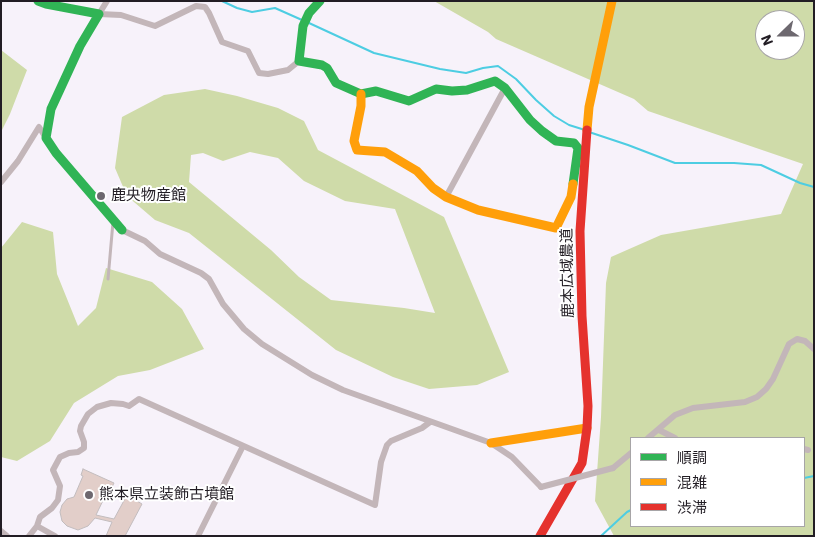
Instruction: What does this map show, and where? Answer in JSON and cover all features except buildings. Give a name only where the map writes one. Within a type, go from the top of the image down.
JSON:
[{"type":"street","points":[[38,1],[99,14],[121,15],[155,26],[196,6],[205,8],[210,13],[222,42],[248,51],[259,74],[288,70],[299,60],[303,26],[309,13],[320,1]]},
{"type":"street","points":[[46,138],[51,108],[80,46],[107,1]]},
{"type":"street","name":"鹿本広域農道","points":[[540,536],[582,463],[588,406],[579,259],[588,119],[612,1]]},
{"type":"street","points":[[299,60],[322,65],[327,68],[336,83],[361,94],[376,91],[409,101],[436,89],[467,90],[495,81],[505,88],[542,132],[556,142],[574,143],[578,148],[571,197],[556,228],[478,210],[446,197],[433,188],[417,171],[385,152],[357,150],[354,142],[361,106],[361,94]]},
{"type":"street","points":[[446,197],[505,88]]},
{"type":"street","points":[[1,182],[18,161],[39,127],[56,153],[122,230],[145,241],[160,254],[201,273],[209,280],[223,304],[244,329],[262,344],[304,370],[342,390],[491,443],[512,457],[541,487],[614,468],[630,454]]},
{"type":"street","points":[[649,437],[675,415],[693,408],[745,402],[757,397],[774,379],[789,344],[797,339],[805,341],[814,349]]},
{"type":"street","points":[[29,536],[40,517],[52,508],[58,500],[60,486],[53,470],[60,457],[78,452],[84,448],[80,431],[81,426],[88,414],[97,407],[111,404],[129,406],[139,399],[375,505],[381,462],[387,445],[391,441],[422,428],[430,422]]},
{"type":"street","points":[[491,443],[586,428]]},
{"type":"street","points":[[659,430],[673,437]]},
{"type":"street","points":[[198,536],[243,446]]},
{"type":"street","points":[[36,526],[55,536]]},
{"type":"street","points":[[1,531],[7,536]]},
{"type":"lane","points":[[108,279],[113,219]]},
{"type":"green space","points":[[434,1],[814,1],[814,536],[614,536],[595,501],[601,417],[606,283],[611,257],[661,235],[781,214],[803,164],[648,111],[634,99],[496,39],[488,32]]},
{"type":"green space","points":[[1,50],[27,70],[1,132]]},
{"type":"green space","points":[[205,89],[278,108],[304,121],[318,150],[444,217],[509,372],[477,385],[429,389],[393,377],[336,350],[189,233],[155,220],[127,196],[115,168],[122,117],[164,95]],"holes":[[[250,152],[278,158],[304,181],[345,201],[395,209],[435,313],[331,300],[299,277],[271,250],[189,182],[191,155],[203,153],[223,161]]]},
{"type":"green space","points":[[22,222],[53,232],[57,274],[78,326],[96,308],[106,268],[152,282],[182,309],[204,349],[150,370],[118,376],[74,403],[50,441],[17,461],[1,457],[1,248]]},
{"type":"waterway","points":[[222,1],[252,12],[275,8],[302,20]]},
{"type":"waterway","points":[[309,23],[374,53],[440,69],[466,73],[498,66],[516,79],[554,116],[569,125],[585,130]]},
{"type":"waterway","points":[[589,132],[675,163],[761,165],[800,183],[814,187]]},
{"type":"waterway","points":[[805,478],[814,476]]},
{"type":"waterway","points":[[601,536],[630,510]]},
{"type":"traffic: fast","points":[[38,1],[99,14],[80,46],[51,109],[46,138],[56,153],[122,230]]},
{"type":"traffic: fast","points":[[320,1],[309,13],[303,26],[299,61],[322,65],[327,68],[336,83],[361,94],[376,91],[409,101],[436,89],[467,90],[495,81],[505,88],[530,120],[542,131],[556,141],[574,143],[578,148],[573,184]]},
{"type":"traffic: slow","points":[[587,130],[589,107],[612,1]]},
{"type":"traffic: slow","points":[[361,94],[361,106],[354,141],[357,150],[385,152],[417,171],[433,188],[446,197],[478,210],[556,228],[571,197],[573,184]]},
{"type":"traffic: slow","points":[[491,443],[587,428]]},
{"type":"traffic: jam","points":[[540,536],[582,463],[587,428],[588,406],[582,316],[580,231],[587,130]]},
{"type":"place","name":"鹿央物産館","points":[[101,196]]},
{"type":"place","name":"熊本県立装飾古墳館","points":[[89,495]]}]
